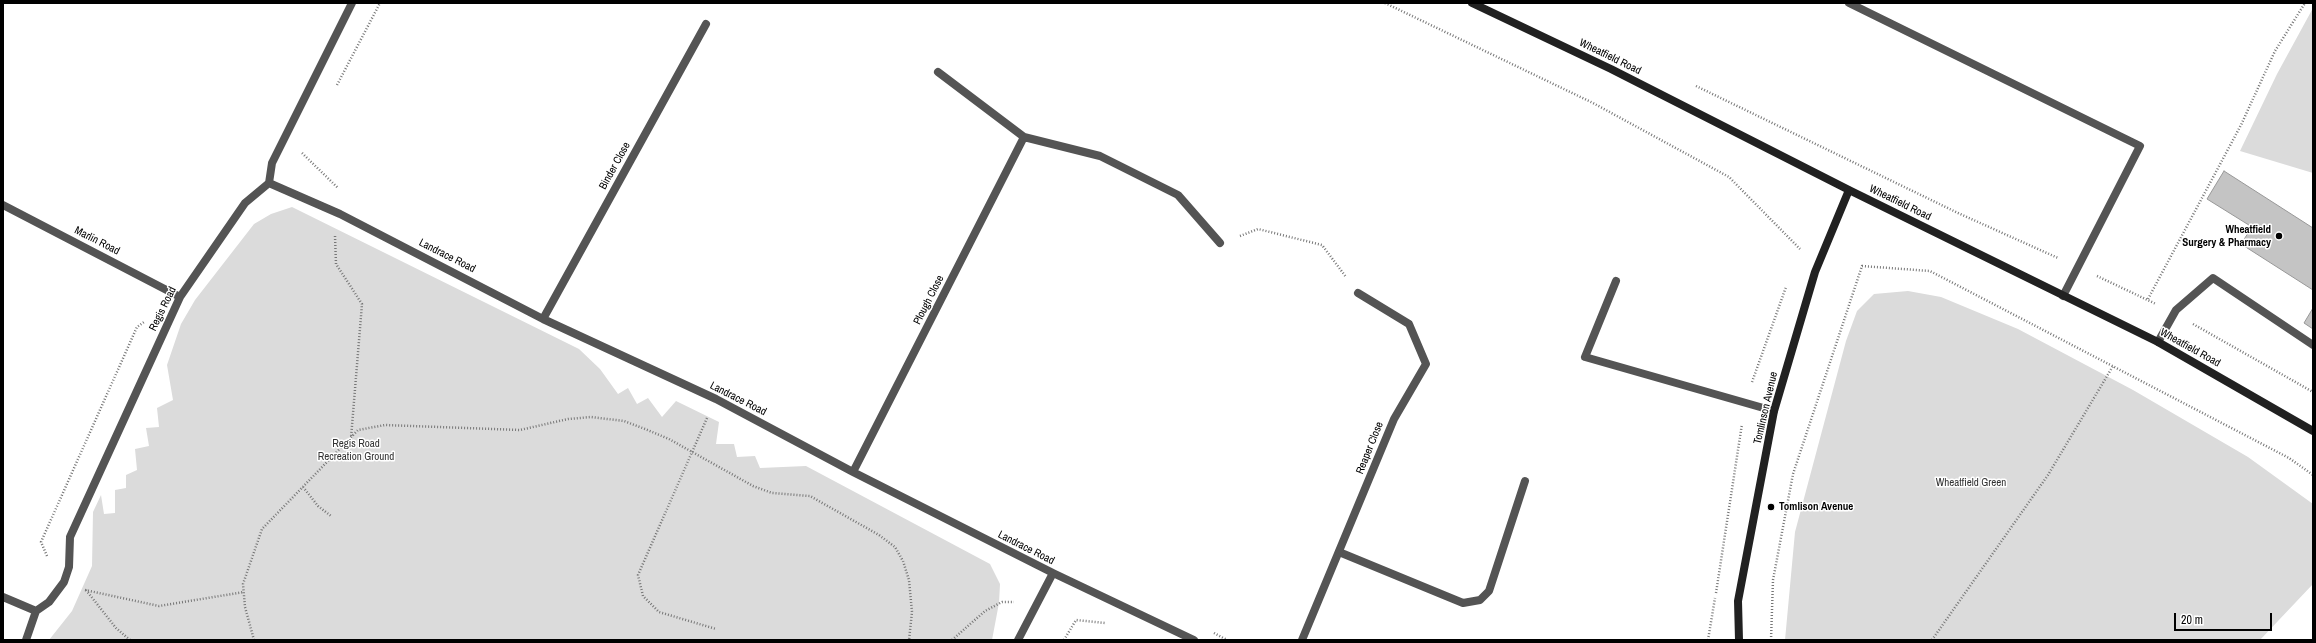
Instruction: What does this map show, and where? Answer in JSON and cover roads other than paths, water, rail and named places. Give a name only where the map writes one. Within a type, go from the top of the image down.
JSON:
[{"type":"street","points":[[269,183],[272,163],[352,3]]},
{"type":"street","name":"Wheatfield Road","points":[[1472,3],[1611,69],[1849,190],[2158,342],[2313,431]]},
{"type":"street","points":[[1849,3],[2140,146],[2063,296]]},
{"type":"street","name":"Binder Close","points":[[544,319],[706,24]]},
{"type":"street","points":[[938,72],[1024,137],[1100,156],[1178,195],[1220,243]]},
{"type":"street","name":"Plough Close","points":[[853,472],[1024,137]]},
{"type":"street","name":"Regis Road","points":[[36,611],[49,602],[64,582],[69,567],[70,537],[180,297],[245,203],[269,183]]},
{"type":"street","name":"Landrace Road","points":[[269,183],[340,214],[544,319],[716,399],[853,472],[1053,573],[1194,640]]},
{"type":"street","name":"Tomlinson Avenue","points":[[1739,640],[1738,601],[1774,411],[1815,272],[1849,190]]},
{"type":"street","name":"Marlin Road","points":[[3,205],[180,297]]},
{"type":"street","points":[[2158,342],[2174,314],[2213,278],[2313,345]]},
{"type":"street","points":[[1616,281],[1585,357],[1774,411]]},
{"type":"street","name":"Reaper Close","points":[[1302,640],[1394,419],[1426,364],[1410,324],[1358,293]]},
{"type":"street","points":[[1339,552],[1463,603],[1480,600],[1489,591],[1524,481]]},
{"type":"street","points":[[1018,640],[1053,573]]},
{"type":"street","points":[[3,597],[36,611],[26,640]]},
{"type":"place","name":"Wheatfield Surgery & Pharmacy","points":[[2279,236]]},
{"type":"place","name":"Tomlison Avenue","points":[[1771,507]]},
{"type":"park label","name":"Regis Road Recreation Ground","points":[[356,450]]},
{"type":"park label","name":"Wheatfield Green","points":[[1971,483]]}]
